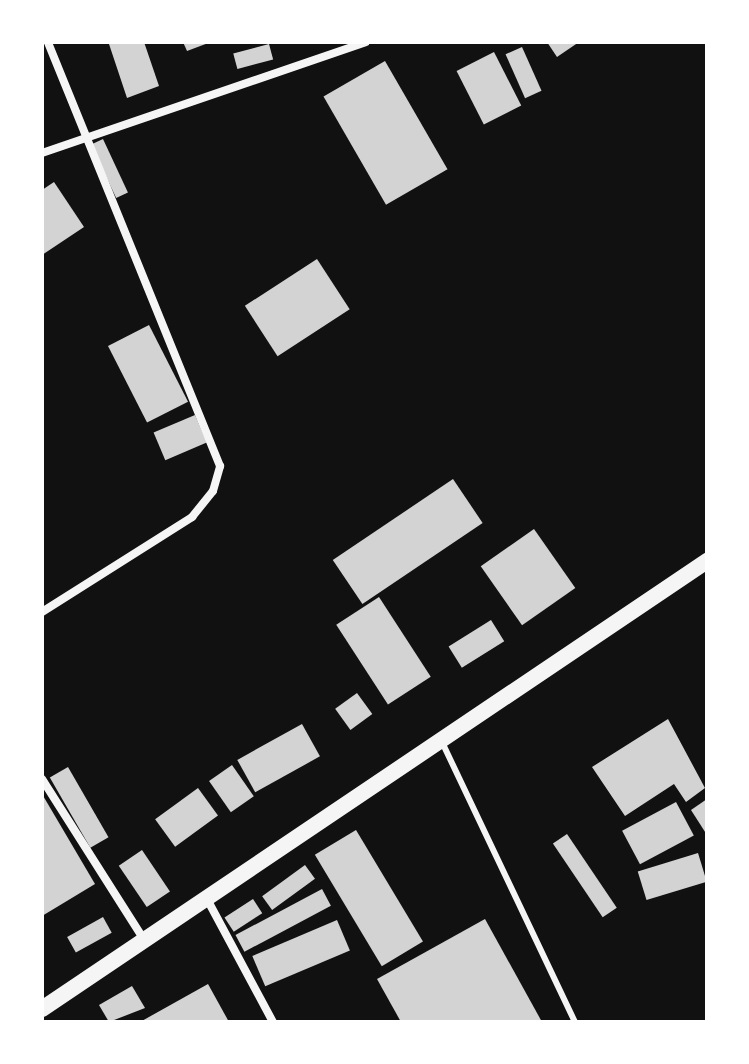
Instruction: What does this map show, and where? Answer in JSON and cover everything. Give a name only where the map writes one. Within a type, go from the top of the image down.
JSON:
[{"type":"main road","points":[[42,1009],[707,561]]},
{"type":"street","points":[[42,612],[192,517],[213,491],[220,466],[82,138],[48,42]]},
{"type":"street","points":[[42,153],[361,43]]},
{"type":"street","points":[[42,779],[144,940]]},
{"type":"street","points":[[207,899],[273,1022]]},
{"type":"lane","points":[[442,742],[575,1022]]},
{"type":"building","points":[[144,42],[159,86],[127,98],[109,44]]},
{"type":"building","points":[[183,42],[211,42],[187,51]]},
{"type":"building","points":[[547,42],[579,42],[557,57]]},
{"type":"building","points":[[269,44],[273,59],[237,69],[233,54]]},
{"type":"building","points":[[522,47],[542,91],[525,98],[506,54]]},
{"type":"building","points":[[494,52],[521,105],[484,125],[457,71]]},
{"type":"building","points":[[385,61],[448,169],[386,205],[324,96]]},
{"type":"building","points":[[103,139],[128,192],[116,198],[91,144]]},
{"type":"building","points":[[54,182],[84,227],[42,255],[42,190]]},
{"type":"building","points":[[317,259],[350,309],[278,356],[245,306]]},
{"type":"building","points":[[149,325],[188,402],[147,423],[108,346]]},
{"type":"building","points":[[195,415],[207,443],[165,460],[154,433]]},
{"type":"building","points":[[453,479],[483,523],[362,604],[333,560]]},
{"type":"building","points":[[534,529],[575,588],[522,625],[481,566]]},
{"type":"building","points":[[379,597],[431,677],[388,704],[336,625]]},
{"type":"building","points":[[491,620],[504,641],[462,668],[449,646]]},
{"type":"building","points":[[357,693],[372,714],[350,730],[335,709]]},
{"type":"building","points":[[668,719],[705,788],[686,802],[674,784],[625,816],[592,767]]},
{"type":"building","points":[[302,724],[320,756],[255,792],[237,760]]},
{"type":"building","points":[[232,765],[254,796],[231,812],[209,781]]},
{"type":"building","points":[[68,767],[108,837],[90,848],[50,778]]},
{"type":"building","points":[[198,788],[218,816],[175,847],[155,819]]},
{"type":"building","points":[[42,794],[95,884],[42,916]]},
{"type":"building","points":[[707,799],[707,835],[691,810]]},
{"type":"building","points":[[676,802],[694,836],[640,864],[622,831]]},
{"type":"building","points":[[356,830],[423,941],[382,966],[315,855]]},
{"type":"building","points":[[567,834],[617,908],[603,917],[553,844]]},
{"type":"building","points":[[142,850],[170,891],[147,907],[119,866]]},
{"type":"building","points":[[698,853],[707,882],[647,900],[638,871]]},
{"type":"building","points":[[305,865],[315,879],[272,910],[262,896]]},
{"type":"building","points":[[322,889],[331,906],[244,952],[235,935]]},
{"type":"building","points":[[253,899],[262,913],[234,932],[224,918]]},
{"type":"building","points":[[103,917],[112,933],[76,953],[67,937]]},
{"type":"building","points":[[485,919],[542,1022],[401,1022],[377,979]]},
{"type":"building","points":[[337,920],[350,950],[265,986],[252,956]]},
{"type":"building","points":[[208,984],[229,1022],[140,1022]]},
{"type":"building","points":[[132,986],[145,1008],[109,1022],[99,1005]]}]
